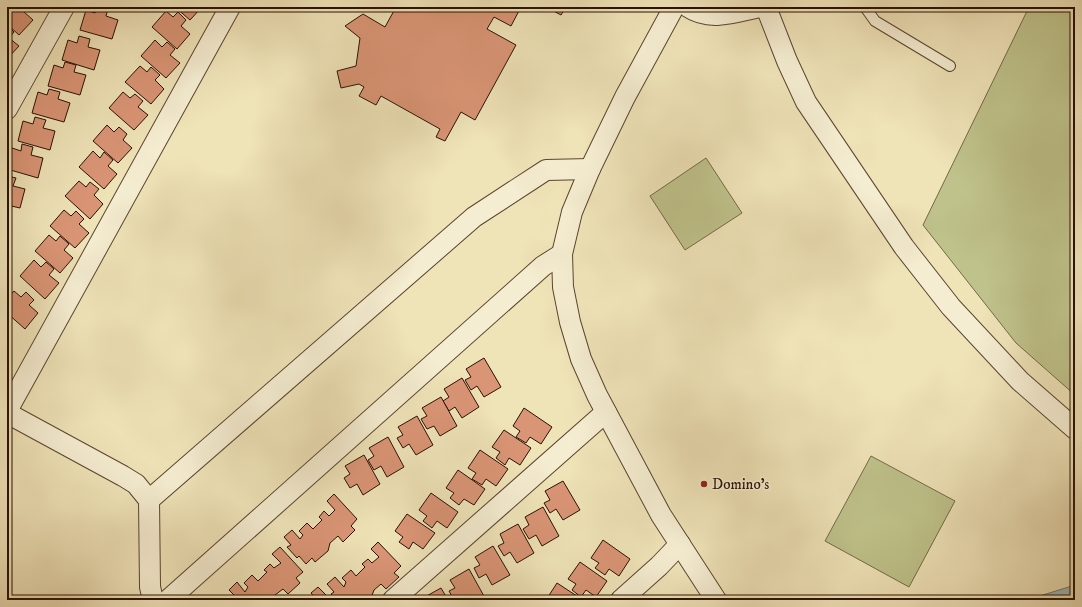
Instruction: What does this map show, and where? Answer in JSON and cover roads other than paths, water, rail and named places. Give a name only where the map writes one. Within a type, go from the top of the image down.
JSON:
[{"type":"street","points":[[7,108],[64,7]]},
{"type":"street","points":[[153,600],[150,587],[149,500],[136,484],[7,412],[230,7]]},
{"type":"street","points":[[674,7],[590,169],[572,212],[562,254],[563,287],[576,344],[581,359],[606,412],[661,515],[716,600]]},
{"type":"street","points":[[688,7],[705,15],[720,15],[760,7]]},
{"type":"street","points":[[766,7],[787,61],[806,102],[904,247],[951,307],[1020,381],[1075,430]]},
{"type":"street","points":[[149,500],[474,217],[546,170],[590,169]]},
{"type":"street","points":[[168,600],[543,266],[562,254]]},
{"type":"street","points":[[394,600],[606,412]]},
{"type":"street","points":[[621,600],[659,566],[680,544]]},
{"type":"lane","points":[[865,7],[875,21],[950,66]]},
{"type":"water","points":[[1075,585],[1075,600],[1027,600]]},
{"type":"place","name":"Domino's","points":[[704,484]]}]
